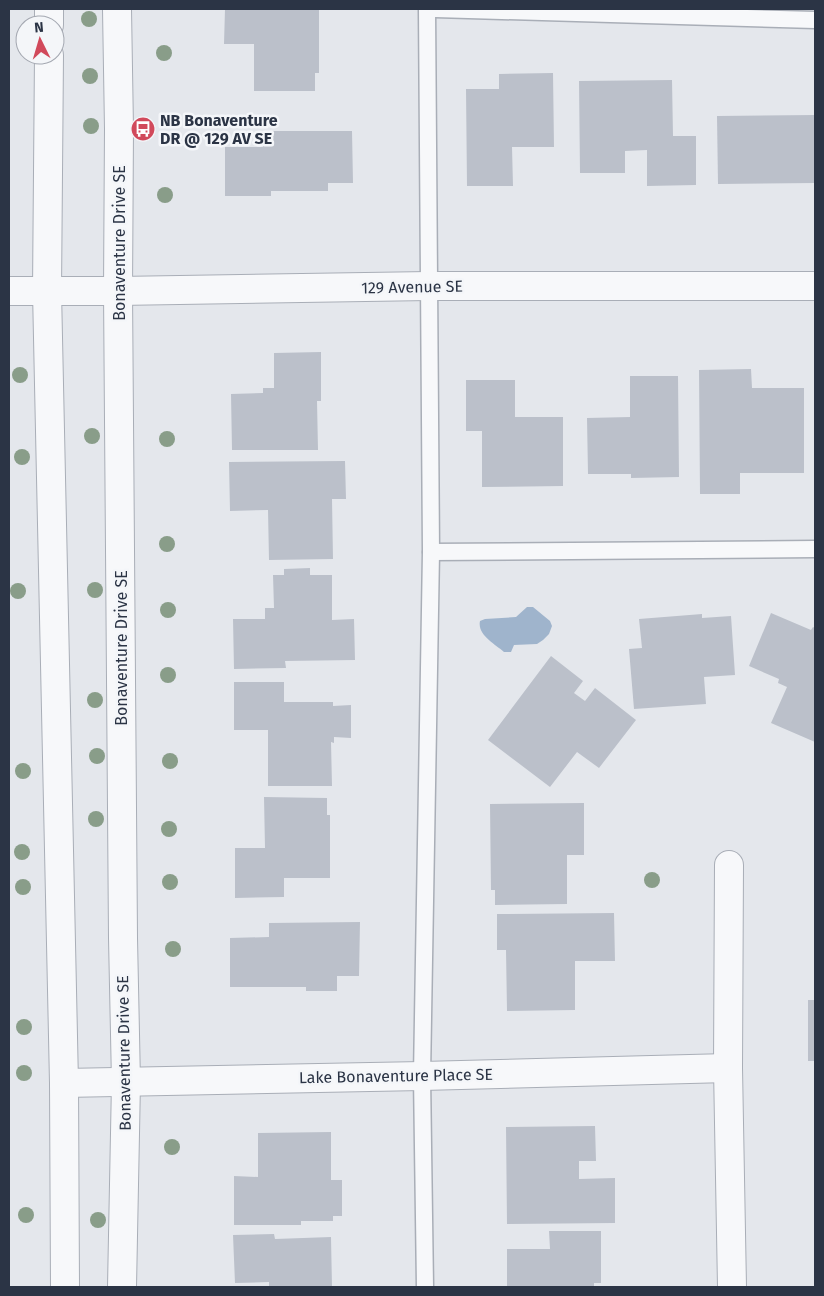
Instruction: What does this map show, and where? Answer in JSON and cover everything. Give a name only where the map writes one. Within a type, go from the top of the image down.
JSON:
[{"type":"street","name":"Bonaventure Drive SE","points":[[117,9],[123,928],[126,1082],[122,1287]]},
{"type":"street","points":[[49,65],[47,291],[64,1083],[65,1287]]},
{"type":"street","name":"129 Avenue SE","points":[[9,291],[429,286],[815,286]]},
{"type":"street","points":[[729,865],[728,1068],[732,1287]]},
{"type":"street","name":"Lake Bonaventure Place SE","points":[[64,1083],[728,1068]]},
{"type":"lane","points":[[425,1287],[422,1076],[431,552],[427,9]]},
{"type":"lane","points":[[435,9],[815,20]]},
{"type":"lane","points":[[431,552],[815,548]]},
{"type":"water","points":[[527,607],[533,607],[550,621],[552,626],[549,634],[537,644],[514,645],[511,652],[504,652],[481,631],[480,621],[516,617]]},
{"type":"building","points":[[225,9],[319,10],[319,73],[315,73],[315,91],[254,91],[254,44],[224,44]]},
{"type":"building","points":[[553,73],[554,147],[512,147],[513,186],[467,186],[466,89],[499,89],[499,74]]},
{"type":"building","points":[[672,80],[673,136],[696,136],[696,185],[647,186],[647,150],[625,151],[625,173],[580,173],[579,81]]},
{"type":"building","points":[[815,115],[815,183],[718,184],[717,116]]},
{"type":"building","points":[[263,131],[352,131],[353,183],[328,183],[328,191],[271,191],[271,196],[225,196],[225,147],[263,147]]},
{"type":"building","points":[[321,352],[321,401],[317,401],[318,450],[232,450],[231,394],[263,393],[263,388],[274,388],[274,353]]},
{"type":"building","points":[[751,369],[752,388],[804,388],[804,473],[740,473],[740,494],[700,494],[699,370]]},
{"type":"building","points":[[630,376],[678,376],[679,477],[631,478],[631,474],[588,474],[587,418],[630,417]]},
{"type":"building","points":[[466,380],[515,380],[515,417],[563,417],[563,486],[482,487],[482,431],[466,431]]},
{"type":"building","points":[[345,461],[346,499],[332,499],[333,559],[269,560],[268,510],[230,511],[229,462]]},
{"type":"building","points":[[310,568],[310,575],[332,575],[332,620],[354,619],[355,660],[285,661],[286,668],[234,669],[233,619],[265,619],[265,608],[274,608],[273,575],[284,575],[284,569]]},
{"type":"building","points":[[771,613],[811,630],[813,627],[815,628],[815,742],[771,723],[787,687],[778,683],[779,679],[749,666]]},
{"type":"building","points":[[702,614],[702,618],[731,616],[735,675],[704,677],[706,704],[634,709],[629,649],[642,648],[639,619]]},
{"type":"building","points":[[551,656],[583,681],[574,693],[585,701],[595,688],[636,720],[599,768],[577,752],[550,787],[488,740]]},
{"type":"building","points":[[234,682],[284,682],[284,702],[333,702],[333,706],[351,705],[351,738],[334,737],[334,743],[331,742],[332,786],[268,786],[268,730],[234,730]]},
{"type":"building","points":[[264,797],[327,798],[327,815],[330,815],[330,878],[284,878],[284,897],[235,898],[235,848],[265,848]]},
{"type":"building","points":[[584,803],[584,855],[567,855],[567,904],[495,905],[495,890],[491,890],[490,804]]},
{"type":"building","points":[[614,913],[615,961],[575,961],[575,1010],[507,1011],[506,950],[497,950],[497,914]]},
{"type":"building","points":[[360,922],[359,976],[337,976],[337,991],[306,991],[306,987],[230,987],[230,938],[269,937],[269,923]]},
{"type":"building","points":[[808,1000],[815,1000],[815,1061],[808,1061]]},
{"type":"building","points":[[595,1126],[596,1161],[579,1161],[579,1179],[615,1178],[615,1223],[507,1224],[506,1127]]},
{"type":"building","points":[[331,1132],[331,1180],[342,1180],[342,1216],[333,1216],[333,1221],[301,1221],[301,1225],[234,1225],[234,1176],[258,1177],[258,1133]]},
{"type":"building","points":[[549,1231],[601,1231],[601,1283],[594,1283],[594,1287],[507,1287],[507,1249],[550,1249]]},
{"type":"building","points":[[274,1234],[275,1239],[331,1237],[332,1287],[269,1287],[269,1282],[235,1283],[233,1235]]},
{"type":"place","name":"NB Bonaventure DR @ 129 AV SE","points":[[143,129]]}]
